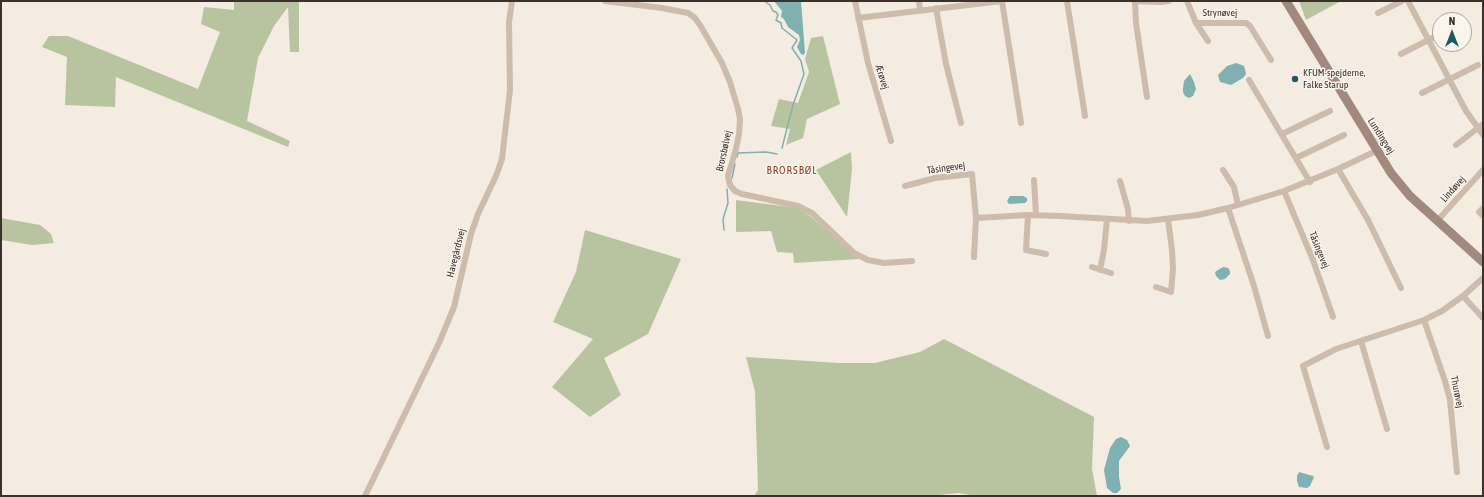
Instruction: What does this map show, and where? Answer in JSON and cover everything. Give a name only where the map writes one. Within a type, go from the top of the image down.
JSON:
[{"type":"street","name":"Havegårdsvej","points":[[365,496],[439,343],[454,307],[471,234],[502,159],[510,90],[509,22],[512,1]]},
{"type":"street","name":"Brorsbølvej","points":[[605,1],[662,8],[688,13],[695,18],[722,63],[730,82],[740,119],[736,149],[728,176],[730,185],[735,191],[742,194],[798,206],[812,213],[854,253],[868,260],[884,263],[912,262]]},
{"type":"street","points":[[662,1],[662,8]]},
{"type":"street","name":"Ærøvej","points":[[855,1],[868,63],[891,141]]},
{"type":"street","points":[[919,1],[920,10]]},
{"type":"street","points":[[858,18],[982,2],[1002,1],[1021,123]]},
{"type":"street","points":[[1066,1],[1085,116]]},
{"type":"street","points":[[1147,98],[1136,23],[1135,1],[1169,1]]},
{"type":"street","name":"Strynøvej","points":[[1187,1],[1196,23],[1208,41]]},
{"type":"street","name":"Lundingvej","points":[[1286,1],[1376,151],[1400,185],[1437,221],[1483,262]]},
{"type":"street","points":[[1378,13],[1402,1]]},
{"type":"street","points":[[1408,1],[1466,111],[1483,135]]},
{"type":"street","points":[[936,8],[946,64],[961,123]]},
{"type":"street","name":"Strynøvej","points":[[1196,23],[1246,23],[1250,26],[1271,60]]},
{"type":"street","points":[[1401,54],[1432,38]]},
{"type":"street","points":[[1422,93],[1478,65]]},
{"type":"street","points":[[1249,80],[1310,182]]},
{"type":"street","points":[[1282,134],[1330,111]]},
{"type":"street","points":[[1456,145],[1483,124]]},
{"type":"street","points":[[1296,158],[1344,135]]},
{"type":"street","points":[[976,218],[1028,215],[1129,221],[1168,219],[1198,215],[1228,208],[1310,182],[1376,151]]},
{"type":"street","points":[[1223,170],[1234,187],[1238,205]]},
{"type":"street","points":[[1338,170],[1368,220],[1401,288]]},
{"type":"street","name":"Lindøvej","points":[[1437,221],[1483,170]]},
{"type":"street","name":"Tåsingevej","points":[[904,186],[935,178],[972,174],[976,218],[974,257]]},
{"type":"street","points":[[1034,180],[1036,216]]},
{"type":"street","points":[[1120,181],[1128,209],[1129,221]]},
{"type":"street","name":"Tåsingevej","points":[[1284,191],[1333,317]]},
{"type":"street","points":[[1228,208],[1252,279],[1268,336]]},
{"type":"street","points":[[1483,208],[1479,212],[1483,216]]},
{"type":"street","points":[[1028,215],[1026,250],[1046,254]]},
{"type":"street","points":[[1100,270],[1104,250],[1107,219]]},
{"type":"street","points":[[1156,287],[1171,292],[1173,263],[1168,219]]},
{"type":"street","points":[[1092,267],[1111,274]]},
{"type":"street","points":[[1327,447],[1303,366],[1336,349],[1424,320],[1442,311],[1463,296],[1483,278]]},
{"type":"street","points":[[1463,296],[1483,318]]},
{"type":"street","name":"Thurøvej","points":[[1424,320],[1450,400],[1457,472]]},
{"type":"street","points":[[1361,342],[1387,429]]},
{"type":"green space","points":[[234,1],[299,1],[299,52],[290,52],[288,7],[274,26],[258,58],[247,121],[290,141],[288,147],[116,77],[115,107],[65,105],[67,57],[42,47],[49,36],[68,36],[198,89],[220,32],[201,24],[204,7],[234,10]]},
{"type":"green space","points":[[1299,1],[1341,1],[1306,20]]},
{"type":"green space","points":[[823,36],[840,104],[807,119],[803,138],[786,145],[790,129],[771,126],[779,99],[798,103],[809,72],[805,59],[811,38]]},
{"type":"green space","points":[[851,152],[852,169],[847,217],[816,170]]},
{"type":"green space","points":[[736,200],[797,208],[810,216],[859,259],[794,263],[793,253],[777,252],[771,231],[736,232]]},
{"type":"green space","points":[[1,218],[40,225],[51,234],[54,243],[32,245],[1,240]]},
{"type":"green space","points":[[585,230],[681,259],[648,334],[604,358],[621,395],[590,417],[552,387],[593,339],[553,322],[576,272]]},
{"type":"green space","points":[[944,339],[1094,417],[1092,469],[1097,496],[975,496],[959,493],[929,496],[754,496],[758,490],[755,391],[746,357],[839,363],[875,363],[920,352]]},
{"type":"water","points":[[774,1],[801,1],[805,53],[803,55],[797,47],[800,40],[799,35],[788,27],[784,19],[781,17],[782,11]]},
{"type":"water","points":[[1236,63],[1244,66],[1246,74],[1243,78],[1231,85],[1220,82],[1218,75],[1227,66]]},
{"type":"water","points":[[1190,74],[1196,89],[1193,96],[1189,98],[1185,96],[1183,88],[1184,81]]},
{"type":"water","points":[[1010,196],[1023,196],[1027,198],[1027,201],[1025,203],[1009,204],[1007,201]]},
{"type":"water","points":[[1223,267],[1228,268],[1230,274],[1225,279],[1220,280],[1216,276],[1215,272]]},
{"type":"water","points":[[1121,437],[1127,440],[1130,446],[1119,461],[1121,489],[1117,493],[1113,493],[1107,488],[1104,470],[1110,448],[1116,439]]},
{"type":"water","points":[[1299,472],[1314,477],[1310,486],[1307,488],[1299,487],[1297,476]]},
{"type":"waterway","points":[[764,1],[770,5],[773,11],[776,12],[778,15],[776,20],[781,23],[782,28],[797,40],[792,48],[801,61],[804,74],[793,105],[782,148]]},
{"type":"waterway","points":[[737,157],[738,153],[766,152],[777,154]]},
{"type":"waterway","points":[[732,178],[735,164]]},
{"type":"waterway","points":[[724,230],[723,219],[728,203],[727,189]]},
{"type":"place","name":"KFUM-spejderne, Falke Starup","points":[[1295,79]]},
{"type":"district","name":"BRORSBØL","points":[[792,171]]}]
